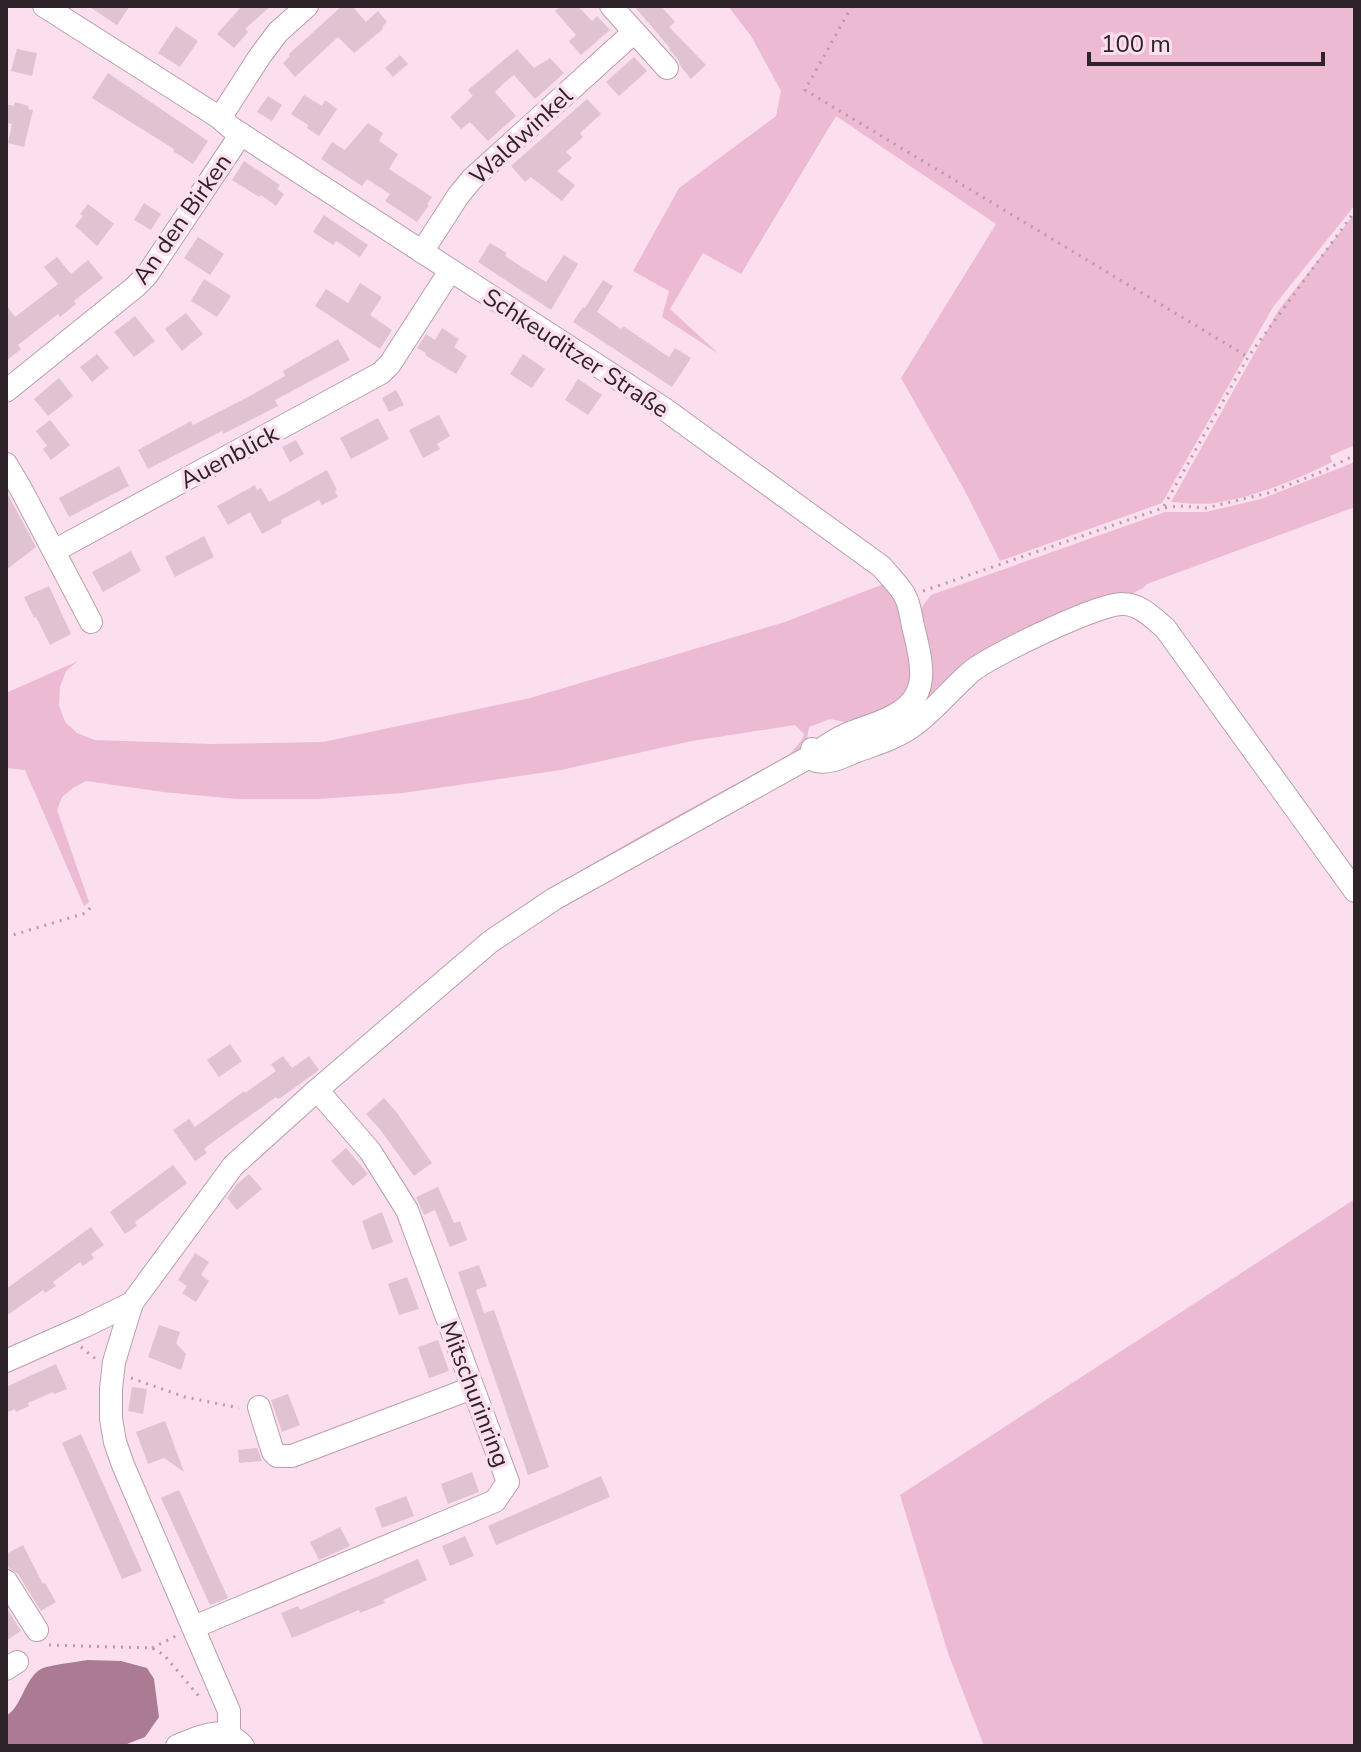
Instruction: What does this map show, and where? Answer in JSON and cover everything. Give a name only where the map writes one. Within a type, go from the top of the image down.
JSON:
[{"type":"street","points":[[220,118],[278,32],[307,6]]},
{"type":"street","points":[[611,6],[667,68]]},
{"type":"street","name":"Schkeuditzer Straße","points":[[55,9],[241,134],[663,408],[882,567],[906,597],[922,661],[922,680],[918,692],[901,712],[847,734],[813,755]]},
{"type":"street","name":"Waldwinkel","points":[[422,252],[472,179],[634,32]]},
{"type":"street","name":"An den Birken","points":[[6,391],[147,275],[241,134]]},
{"type":"street","name":"Auenblick","points":[[54,551],[381,373],[390,364],[450,271]]},
{"type":"street","points":[[6,464],[91,622]]},
{"type":"street","points":[[236,1740],[229,1711],[115,1442],[111,1419],[114,1362],[132,1303],[233,1166],[490,942],[554,899],[813,755],[816,761],[836,760],[912,727],[974,670],[1006,650],[1101,608],[1123,604],[1144,610],[1165,628],[1355,891]]},
{"type":"street","name":"Mitschurinring","points":[[194,1627],[495,1501],[508,1482],[407,1210],[370,1151],[317,1090]]},
{"type":"street","points":[[6,1361],[132,1303]]},
{"type":"street","points":[[259,1407],[273,1452],[277,1456],[292,1456],[472,1388]]},
{"type":"street","points":[[6,1581],[41,1637]]},
{"type":"street","points":[[177,1746],[216,1733],[236,1740]]},
{"type":"path","points":[[852,6],[805,90],[1248,357]]},
{"type":"path","points":[[1163,508],[1248,357],[1355,211]]},
{"type":"path","points":[[906,597],[1163,508],[1206,508],[1268,493],[1355,455]]},
{"type":"path","points":[[6,937],[86,913],[91,907]]},
{"type":"path","points":[[65,1335],[113,1372],[185,1397],[246,1409],[259,1407]]},
{"type":"path","points":[[152,1648],[194,1627]]},
{"type":"path","points":[[41,1637],[152,1648],[164,1655],[203,1701]]},
{"type":"shaded area","points":[[728,6],[1355,6],[1355,205],[1273,307],[1162,503],[1000,561],[965,491],[901,378],[996,224],[836,116],[741,274],[703,253],[670,309],[719,354],[662,317],[669,291],[633,271],[679,188],[776,116],[781,91],[751,36]]},
{"type":"shaded area","points":[[1355,213],[1355,445],[1330,456],[1332,462],[1260,492],[1215,503],[1171,502],[1278,311]]},
{"type":"shaded area","points":[[1355,462],[1355,507],[1147,584],[912,709],[922,607],[931,595],[1165,512],[1206,512],[1261,499]]},
{"type":"shaded area","points":[[886,583],[903,613],[915,663],[905,702],[855,724],[830,719],[809,727],[806,744],[800,751],[486,938],[479,936],[555,887],[790,754],[804,734],[795,725],[692,741],[561,770],[403,793],[318,799],[237,799],[86,781],[62,797],[57,810],[89,902],[84,906],[25,770],[6,768],[6,693],[78,661],[66,671],[60,687],[59,705],[65,722],[77,733],[95,740],[213,744],[323,742],[530,698],[785,622]]},
{"type":"shaded area","points":[[1355,1199],[1355,1746],[984,1746],[948,1653],[900,1495]]},
{"type":"shaded area","points":[[87,1660],[121,1661],[147,1668],[154,1679],[159,1717],[145,1737],[122,1746],[6,1746],[6,1716],[16,1706],[35,1674],[41,1669]]},
{"type":"building","points":[[88,6],[130,6],[117,25]]},
{"type":"building","points":[[242,6],[271,6],[245,29],[248,32],[234,48],[217,34]]},
{"type":"building","points":[[342,6],[352,6],[366,22],[378,11],[387,22],[354,53],[338,37],[295,77],[283,63]]},
{"type":"building","points":[[562,6],[578,6],[592,21],[597,16],[610,30],[581,55],[569,41],[576,35],[555,11]]},
{"type":"building","points":[[634,6],[661,6],[675,22],[669,27],[706,65],[691,79],[670,48]]},
{"type":"building","points":[[176,26],[198,41],[180,67],[158,53]]},
{"type":"building","points":[[17,49],[37,53],[32,76],[11,71]]},
{"type":"building","points":[[517,49],[534,68],[550,58],[564,73],[535,99],[514,75],[504,83],[495,92],[516,116],[488,141],[470,122],[461,129],[450,117],[473,96],[468,90]]},
{"type":"building","points":[[400,55],[408,64],[393,77],[385,68]]},
{"type":"building","points":[[634,57],[647,71],[619,96],[606,82]]},
{"type":"building","points":[[108,73],[208,141],[193,164],[92,98]]},
{"type":"building","points":[[304,95],[322,106],[325,100],[337,109],[319,136],[291,114]]},
{"type":"building","points":[[268,96],[282,105],[272,121],[257,112]]},
{"type":"building","points":[[587,99],[601,114],[580,133],[583,137],[566,152],[572,158],[557,171],[575,185],[562,201],[531,177],[525,182],[511,166]]},
{"type":"building","points":[[15,102],[33,110],[24,147],[8,143],[12,124],[6,123],[6,104],[14,106]]},
{"type":"building","points":[[368,123],[383,133],[379,141],[398,154],[389,169],[432,197],[417,222],[385,201],[390,194],[367,179],[362,186],[321,159],[332,142],[345,150]]},
{"type":"building","points":[[244,161],[280,185],[277,189],[284,194],[276,206],[232,180]]},
{"type":"building","points":[[144,203],[161,214],[151,230],[134,220]]},
{"type":"building","points":[[88,204],[114,224],[97,246],[75,226]]},
{"type":"building","points":[[324,215],[368,245],[360,257],[336,241],[333,245],[313,232]]},
{"type":"building","points":[[198,237],[224,254],[210,275],[184,258]]},
{"type":"building","points":[[490,243],[546,282],[564,255],[578,264],[551,310],[478,262]]},
{"type":"building","points":[[57,257],[71,274],[88,260],[103,278],[74,301],[76,304],[60,317],[58,314],[18,345],[21,349],[6,361],[6,305],[15,317],[58,284],[44,267]]},
{"type":"building","points":[[204,279],[231,296],[217,317],[191,301]]},
{"type":"building","points":[[603,280],[613,286],[597,312],[669,357],[675,348],[691,358],[672,387],[573,322]]},
{"type":"building","points":[[360,283],[382,297],[370,315],[392,330],[380,349],[315,306],[326,289],[348,303]]},
{"type":"building","points":[[186,313],[203,334],[182,351],[165,329]]},
{"type":"building","points":[[135,316],[155,341],[134,357],[114,332]]},
{"type":"building","points":[[442,328],[459,339],[454,347],[467,356],[456,374],[417,348],[426,334],[435,340]]},
{"type":"building","points":[[338,339],[350,360],[275,400],[278,406],[148,469],[138,450],[191,421],[193,425],[248,397],[285,376],[283,371]]},
{"type":"building","points":[[97,354],[109,368],[92,382],[80,367]]},
{"type":"building","points":[[523,354],[545,369],[532,388],[510,374]]},
{"type":"building","points":[[59,378],[73,396],[48,416],[34,399]]},
{"type":"building","points":[[578,379],[602,395],[588,415],[565,400]]},
{"type":"building","points":[[396,390],[404,405],[389,412],[382,398]]},
{"type":"building","points":[[439,415],[450,436],[437,444],[440,449],[423,458],[409,430]]},
{"type":"building","points":[[378,418],[389,439],[351,459],[340,438]]},
{"type":"building","points":[[50,420],[70,445],[51,460],[43,449],[47,446],[36,431]]},
{"type":"building","points":[[296,440],[304,454],[290,462],[282,447]]},
{"type":"building","points":[[119,466],[129,486],[69,517],[59,498]]},
{"type":"building","points":[[327,470],[338,497],[322,505],[319,500],[262,534],[250,512],[228,525],[217,506],[255,485],[257,490],[261,488],[269,502]]},
{"type":"building","points":[[6,491],[36,547],[6,570]]},
{"type":"building","points":[[204,536],[214,557],[175,577],[165,557]]},
{"type":"building","points":[[131,551],[141,571],[103,592],[92,572]]},
{"type":"building","points":[[49,586],[71,634],[50,645],[24,597]]},
{"type":"building","points":[[230,1044],[242,1061],[219,1077],[207,1060]]},
{"type":"building","points":[[283,1056],[292,1068],[309,1056],[319,1070],[217,1139],[204,1149],[207,1153],[195,1161],[173,1130],[189,1119],[195,1127],[276,1071],[271,1064]]},
{"type":"building","points":[[384,1098],[432,1163],[414,1176],[366,1114]]},
{"type":"building","points":[[346,1148],[368,1174],[353,1186],[331,1161]]},
{"type":"building","points":[[173,1165],[187,1183],[135,1222],[137,1226],[125,1234],[110,1212]]},
{"type":"building","points":[[249,1174],[262,1189],[237,1210],[227,1198]]},
{"type":"building","points":[[438,1187],[454,1223],[460,1221],[467,1240],[450,1247],[435,1210],[424,1215],[416,1197]]},
{"type":"building","points":[[382,1212],[393,1242],[372,1250],[362,1221]]},
{"type":"building","points":[[91,1227],[104,1245],[91,1254],[94,1258],[83,1266],[80,1262],[53,1282],[56,1286],[45,1293],[43,1290],[6,1316],[6,1289]]},
{"type":"building","points":[[195,1253],[209,1262],[201,1275],[209,1281],[196,1302],[182,1293],[187,1286],[178,1280]]},
{"type":"building","points":[[479,1265],[487,1286],[476,1290],[484,1313],[494,1310],[549,1467],[528,1475],[458,1272]]},
{"type":"building","points":[[407,1277],[419,1309],[399,1315],[388,1284]]},
{"type":"building","points":[[159,1325],[180,1332],[176,1343],[186,1354],[181,1370],[148,1357]]},
{"type":"building","points":[[438,1340],[449,1371],[429,1378],[418,1347]]},
{"type":"building","points":[[56,1364],[67,1389],[28,1403],[29,1406],[16,1412],[15,1409],[6,1413],[6,1387]]},
{"type":"building","points":[[132,1387],[147,1389],[143,1414],[128,1411]]},
{"type":"building","points":[[288,1394],[300,1425],[282,1432],[271,1400]]},
{"type":"building","points":[[165,1421],[184,1472],[164,1458],[148,1464],[136,1432]]},
{"type":"building","points":[[81,1434],[142,1571],[122,1579],[62,1443]]},
{"type":"building","points":[[257,1448],[262,1461],[239,1463],[238,1450]]},
{"type":"building","points":[[472,1472],[479,1492],[448,1504],[441,1484]]},
{"type":"building","points":[[601,1476],[610,1497],[496,1545],[488,1526]]},
{"type":"building","points":[[179,1490],[228,1598],[210,1605],[161,1498]]},
{"type":"building","points":[[406,1496],[414,1516],[382,1528],[375,1508]]},
{"type":"building","points":[[340,1527],[350,1546],[319,1560],[310,1542]]},
{"type":"building","points":[[465,1536],[474,1556],[450,1566],[442,1546]]},
{"type":"building","points":[[23,1545],[56,1602],[41,1611],[18,1574],[6,1562],[6,1554]]},
{"type":"building","points":[[418,1559],[427,1580],[383,1600],[385,1603],[360,1613],[359,1610],[292,1638],[281,1613],[298,1606],[300,1610]]},
{"type":"building","points":[[6,1607],[21,1631],[6,1641]]}]
